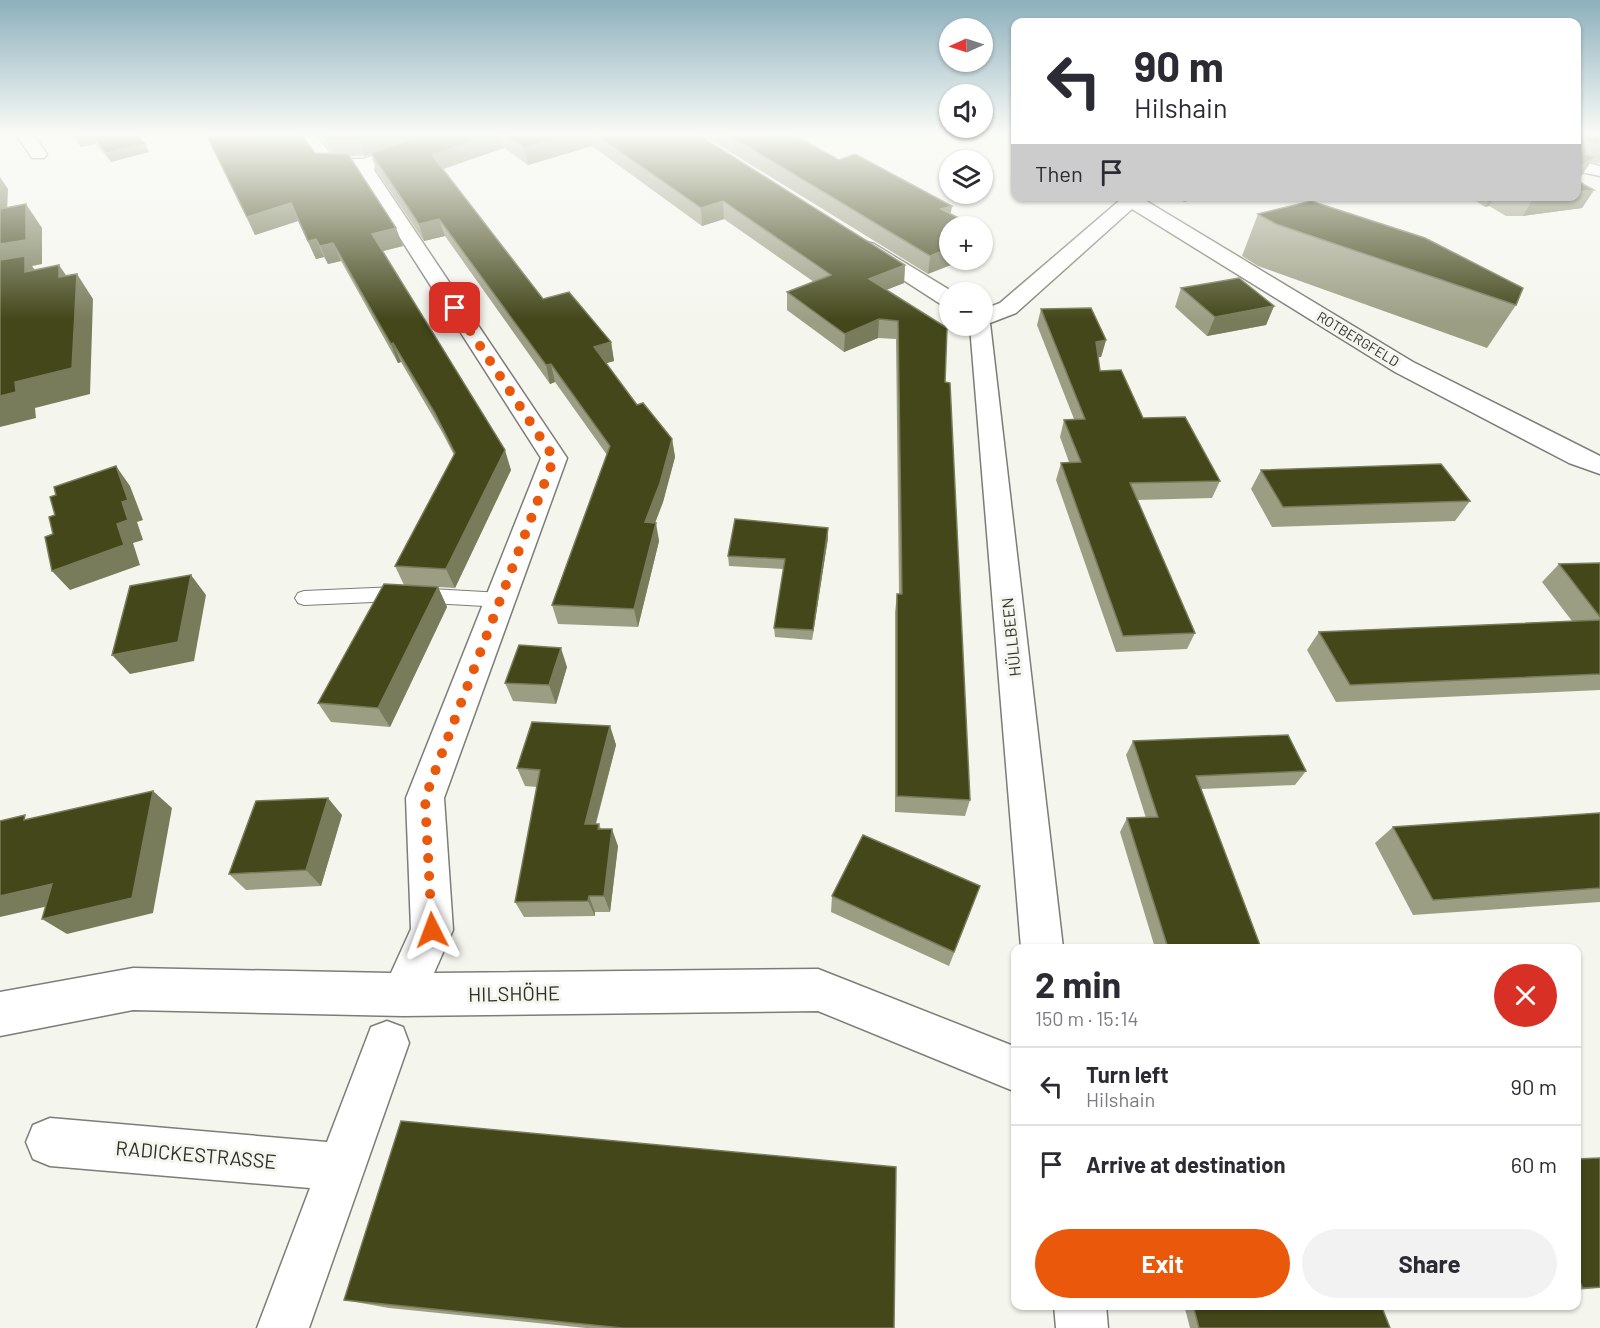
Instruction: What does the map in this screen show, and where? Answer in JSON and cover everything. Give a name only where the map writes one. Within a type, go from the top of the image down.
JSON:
[{"type":"street","points":[[382,196],[554,458],[425,798],[432,930],[403,995]]},
{"type":"street","points":[[993,314],[1008,308],[1128,201]]},
{"type":"street","name":"ROTBERGFELD","points":[[1132,201],[1404,367],[1600,465]]},
{"type":"street","points":[[852,238],[939,293]]},
{"type":"street","name":"HÜLLBEEN","points":[[982,336],[1042,944]]},
{"type":"street","name":"HILSHÖHE","points":[[0,1014],[133,989],[403,995],[818,990],[1011,1068]]},
{"type":"street","points":[[283,1328],[387,1043]]},
{"type":"street","name":"RADICKESTRASSE","points":[[50,1142],[341,1167]]},
{"type":"street","points":[[1080,1310],[1082,1328]]},
{"type":"lane","points":[[304,598],[396,594],[502,600]]},
{"type":"building","points":[[237,196],[375,196],[396,228],[372,234],[505,450],[446,569],[395,566],[455,453],[435,413],[393,343],[391,344],[333,243],[320,246],[316,239],[308,241],[291,203],[247,217]]},
{"type":"building","points":[[400,196],[464,196],[543,299],[569,292],[611,342],[594,347],[637,405],[643,403],[672,439],[660,483],[645,522],[656,523],[634,609],[552,605],[610,446],[551,364],[546,365],[439,219],[419,224]]},
{"type":"building","points":[[684,196],[795,196],[905,265],[869,279],[939,323],[939,336],[947,336],[945,382],[950,383],[970,800],[897,796],[897,594],[902,594],[898,321],[879,319],[845,334],[787,292],[831,275],[723,201],[701,208]]},
{"type":"building","points":[[830,196],[933,196],[939,199],[939,204],[952,206],[941,209],[955,216],[939,216],[939,252],[930,256]]},
{"type":"building","points":[[1311,201],[1425,238],[1523,288],[1516,305],[1276,224],[1258,214]]},
{"type":"building","points":[[26,204],[26,240],[0,244],[0,209]]},
{"type":"building","points":[[25,256],[25,272],[59,265],[59,277],[77,274],[72,368],[15,382],[16,392],[0,396],[0,260]]},
{"type":"building","points":[[1239,278],[1274,306],[1215,317],[1181,288]]},
{"type":"building","points":[[1091,308],[1106,340],[1096,342],[1100,371],[1121,370],[1143,418],[1185,417],[1220,481],[1130,483],[1195,633],[1123,636],[1061,463],[1081,462],[1064,420],[1085,419],[1041,309]]},
{"type":"building","points":[[1441,464],[1470,501],[1283,507],[1261,470]]},
{"type":"building","points":[[116,466],[128,500],[122,502],[128,520],[117,524],[124,545],[52,571],[45,537],[53,534],[49,517],[55,515],[50,497],[56,495],[54,487]]},
{"type":"building","points":[[735,519],[828,528],[813,630],[774,628],[785,559],[728,556]]},
{"type":"building","points":[[1600,563],[1600,617],[1559,564]]},
{"type":"building","points":[[191,575],[178,642],[112,655],[130,586]]},
{"type":"building","points":[[384,584],[438,587],[378,708],[318,703]]},
{"type":"building","points":[[1600,620],[1600,674],[1350,685],[1319,632]]},
{"type":"building","points":[[519,645],[561,648],[549,685],[505,683]]},
{"type":"building","points":[[532,722],[610,726],[585,824],[599,824],[598,829],[612,829],[604,896],[589,896],[588,901],[515,902],[540,770],[517,768]]},
{"type":"building","points":[[1288,735],[1306,771],[1196,776],[1259,944],[1167,944],[1127,818],[1158,817],[1133,741]]},
{"type":"building","points":[[153,791],[132,898],[42,919],[52,884],[0,896],[0,821],[25,815],[24,820]]},
{"type":"building","points":[[328,798],[306,870],[229,874],[256,801]]},
{"type":"building","points":[[1600,813],[1600,888],[1433,900],[1393,827]]},
{"type":"building","points":[[863,835],[980,886],[954,952],[832,896]]},
{"type":"building","points":[[401,1121],[896,1167],[894,1328],[623,1328],[344,1300]]},
{"type":"building","points":[[1600,1158],[1600,1287],[1583,1288],[1581,1284],[1581,1159]]},
{"type":"building","points":[[1194,1310],[1383,1310],[1390,1328],[1199,1328]]},
{"type":"route","points":[[432,930],[425,798],[554,458],[455,308]]}]
